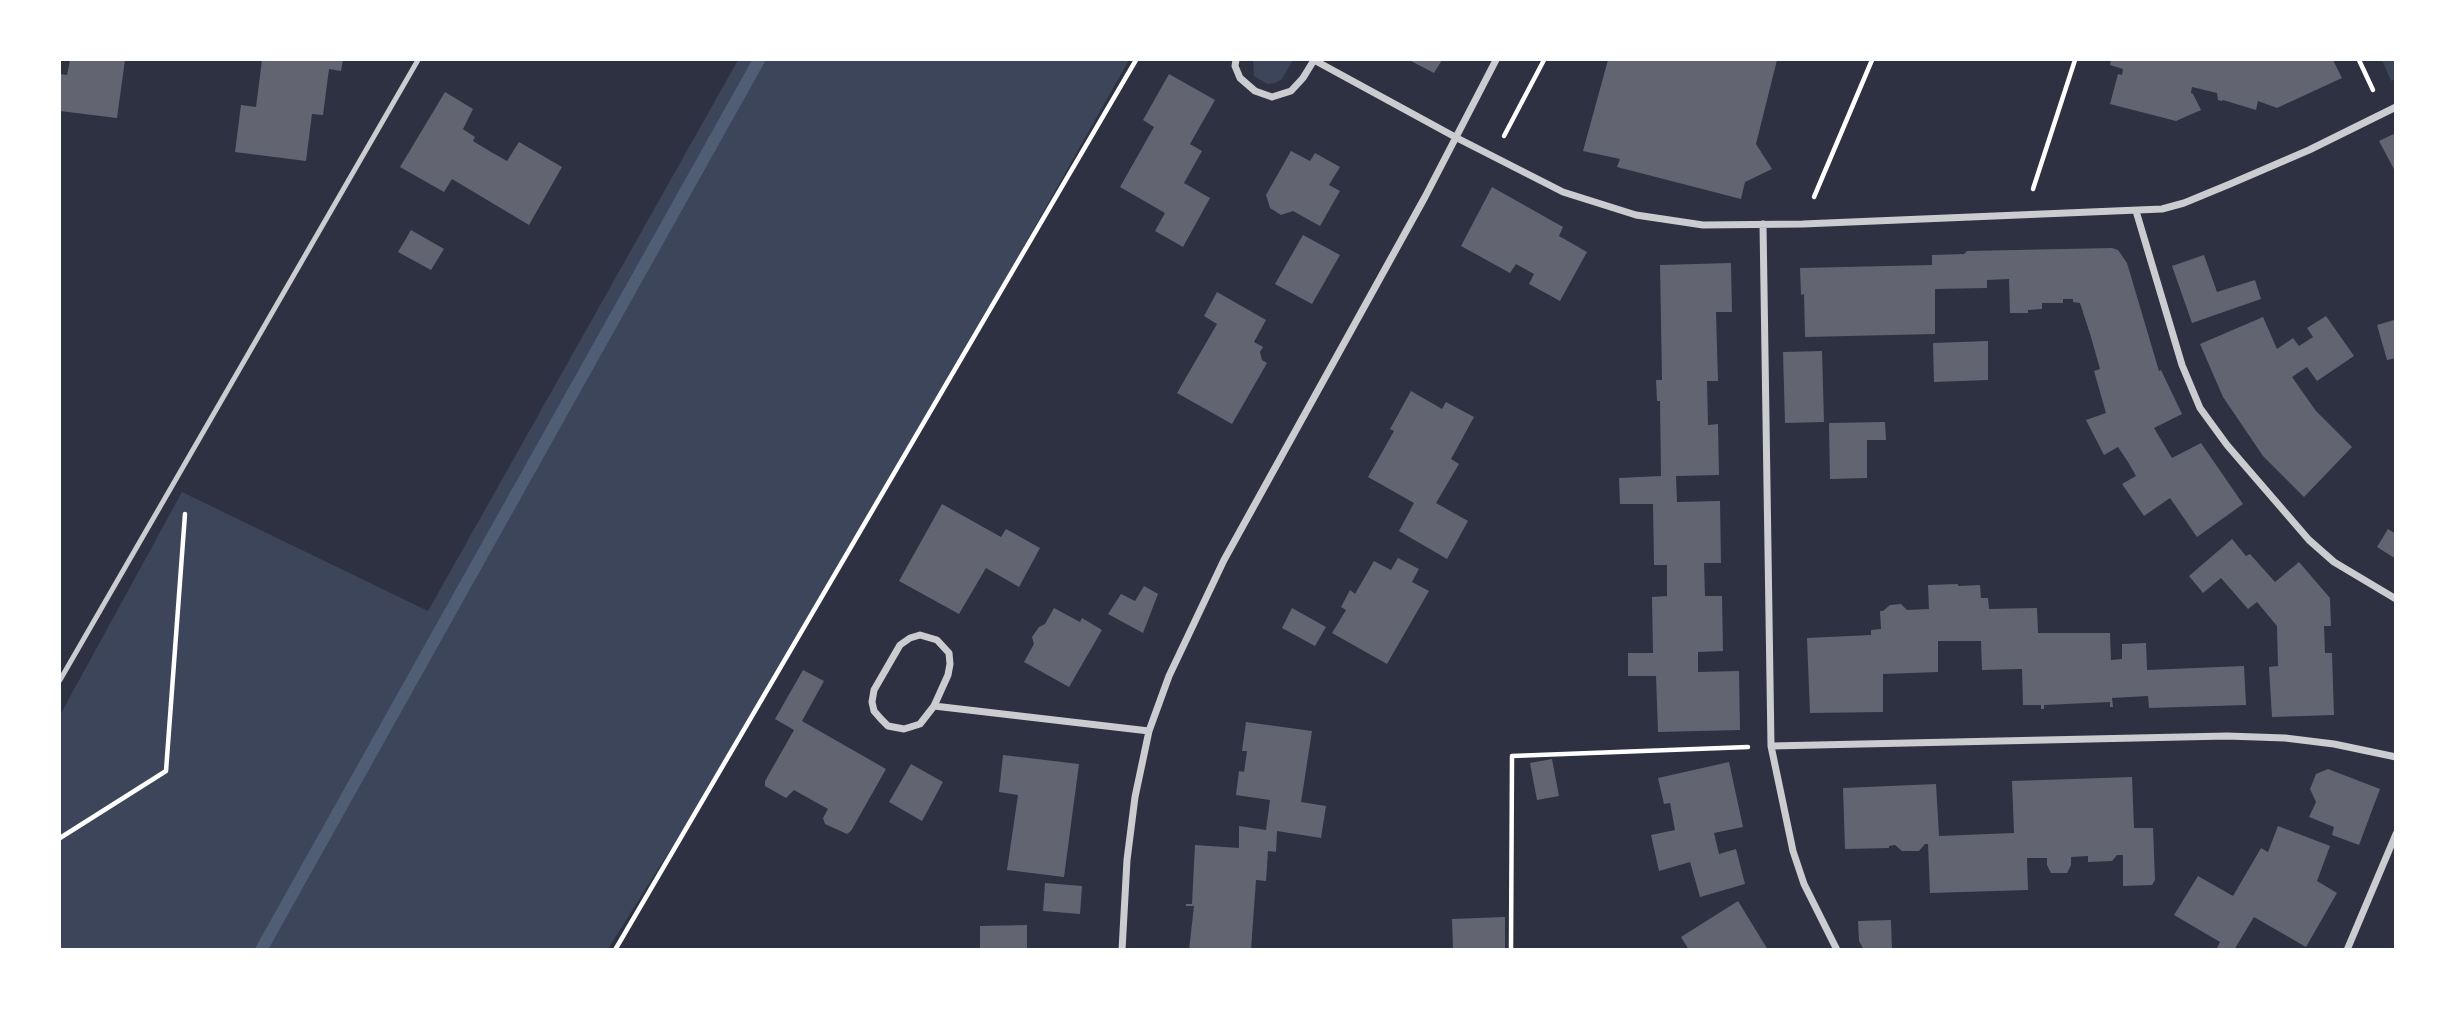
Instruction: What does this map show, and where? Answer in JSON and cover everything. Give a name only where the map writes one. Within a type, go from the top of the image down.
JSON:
[{"type":"street","points":[[1237,60],[1235,66],[1240,78],[1255,91],[1272,96],[1291,91],[1314,60],[1563,192],[1636,215],[1703,225],[1803,224],[2162,209],[2208,194],[2309,150],[2396,107]]},
{"type":"street","points":[[1122,950],[1127,860],[1136,797],[1149,732],[1169,676],[1224,560],[1457,138],[1496,60]]},
{"type":"street","points":[[2136,211],[2182,365],[2206,417],[2283,512],[2321,552],[2396,599]]},
{"type":"street","points":[[1763,224],[1771,746],[1793,850],[1804,884],[1837,950]]},
{"type":"street","points":[[920,635],[929,636],[943,645],[949,653],[948,675],[933,706],[920,724],[904,729],[888,726],[874,711],[872,702],[874,691],[900,645],[920,635]]},
{"type":"street","points":[[933,706],[1149,732]]},
{"type":"street","points":[[1771,746],[2227,736],[2285,738],[2334,744],[2396,757]]},
{"type":"street","points":[[2347,950],[2396,834]]},
{"type":"lane","points":[[60,680],[418,60]]},
{"type":"path","points":[[615,950],[1136,60]]},
{"type":"path","points":[[1493,156],[1544,60]]},
{"type":"path","points":[[1803,224],[1872,60]]},
{"type":"path","points":[[2025,215],[2075,60]]},
{"type":"path","points":[[2359,60],[2384,113]]},
{"type":"path","points":[[60,838],[166,771],[185,509]]},
{"type":"path","points":[[1511,950],[1512,756],[1771,746]]},
{"type":"shaded area","points":[[738,60],[1129,60],[915,439],[709,788],[608,949],[60,950],[60,715],[182,492],[428,611]]},
{"type":"shaded area","points":[[1253,60],[1293,60],[1282,79],[1267,84],[1254,76]]},
{"type":"shaded area","points":[[2382,60],[2395,60],[2395,79],[2391,81]]},
{"type":"building","points":[[70,60],[125,60],[117,118],[60,111],[60,74],[67,75]]},
{"type":"building","points":[[262,60],[343,60],[341,71],[329,69],[323,115],[312,114],[306,161],[235,152],[241,105],[256,107]]},
{"type":"building","points":[[1409,60],[1442,60],[1434,73]]},
{"type":"building","points":[[1608,60],[1777,60],[1756,144],[1772,169],[1745,182],[1741,199],[1617,167],[1620,159],[1583,151]]},
{"type":"building","points":[[2111,60],[2333,60],[2342,78],[2277,108],[2258,101],[2256,110],[2218,100],[2217,93],[2192,87],[2191,93],[2201,110],[2176,121],[2110,104],[2118,74],[2122,75],[2123,69],[2110,65]]},
{"type":"building","points":[[1169,74],[1215,100],[1190,144],[1202,151],[1184,183],[1210,198],[1183,247],[1155,231],[1165,213],[1120,187],[1154,127],[1143,120]]},
{"type":"building","points":[[445,92],[473,109],[463,129],[475,137],[473,141],[507,161],[519,142],[562,167],[529,225],[452,179],[444,192],[400,167]]},
{"type":"building","points":[[2396,133],[2396,173],[2379,141]]},
{"type":"building","points":[[1291,151],[1310,161],[1315,153],[1340,167],[1329,185],[1340,191],[1320,226],[1293,211],[1281,215],[1270,208],[1266,195]]},
{"type":"building","points":[[1492,187],[1563,227],[1559,236],[1587,252],[1560,301],[1529,284],[1534,274],[1516,264],[1510,273],[1461,246]]},
{"type":"building","points":[[411,230],[444,249],[431,270],[398,252]]},
{"type":"building","points":[[1303,235],[1340,255],[1312,304],[1275,284]]},
{"type":"building","points":[[2118,250],[2127,263],[2159,371],[2161,370],[2182,414],[2154,428],[2172,458],[2201,443],[2243,504],[2197,537],[2170,498],[2144,516],[2122,484],[2136,476],[2128,462],[2118,447],[2104,455],[2086,420],[2106,413],[2094,371],[2100,369],[2080,303],[2073,302],[2073,299],[2063,299],[2063,303],[2042,303],[2042,309],[2028,310],[2028,313],[2010,313],[2009,279],[1987,280],[1987,288],[1935,289],[1935,334],[1805,337],[1804,294],[1801,295],[1800,268],[1932,265],[1932,255],[1964,254],[1967,251]]},
{"type":"building","points":[[2204,255],[2217,292],[2255,280],[2261,299],[2192,323],[2172,266]]},
{"type":"building","points":[[1731,263],[1732,312],[1716,312],[1718,381],[1707,381],[1708,425],[1718,424],[1719,475],[1676,476],[1677,502],[1720,501],[1721,563],[1704,563],[1705,596],[1722,596],[1723,651],[1698,652],[1698,672],[1739,671],[1740,730],[1658,732],[1656,676],[1628,676],[1628,653],[1653,653],[1652,597],[1667,596],[1667,565],[1654,565],[1653,504],[1620,504],[1619,478],[1661,476],[1660,401],[1657,401],[1656,380],[1662,380],[1660,265]]},
{"type":"building","points":[[1217,292],[1266,320],[1254,342],[1263,347],[1260,352],[1262,360],[1267,363],[1232,424],[1177,393],[1217,324],[1204,316]]},
{"type":"building","points":[[2326,316],[2354,356],[2317,381],[2307,367],[2292,377],[2316,411],[2352,447],[2304,497],[2263,456],[2223,397],[2200,344],[2263,317],[2277,349],[2293,338],[2299,346],[2313,337],[2307,328]]},
{"type":"building","points":[[2394,320],[2396,358],[2387,360],[2377,325]]},
{"type":"building","points":[[1988,341],[1988,380],[1934,382],[1933,343]]},
{"type":"building","points":[[1822,351],[1824,422],[1785,423],[1783,352]]},
{"type":"building","points":[[1411,391],[1442,409],[1446,402],[1474,417],[1451,459],[1459,464],[1436,503],[1468,521],[1447,559],[1399,531],[1414,503],[1368,477],[1394,431],[1390,429]]},
{"type":"building","points":[[1885,422],[1886,440],[1867,440],[1867,478],[1830,479],[1829,423]]},
{"type":"building","points":[[942,504],[1001,537],[1006,529],[1040,548],[1019,587],[986,568],[959,614],[899,581]]},
{"type":"building","points":[[2388,529],[2396,534],[2396,559],[2377,547]]},
{"type":"building","points":[[2232,539],[2246,556],[2250,554],[2275,582],[2299,562],[2330,598],[2331,626],[2324,626],[2325,653],[2332,653],[2334,715],[2272,717],[2269,667],[2278,666],[2277,626],[2257,602],[2248,609],[2221,578],[2203,593],[2189,576]]},
{"type":"building","points":[[1398,558],[1419,569],[1412,582],[1429,591],[1387,664],[1332,633],[1346,610],[1341,607],[1350,590],[1355,594],[1374,561],[1391,570]]},
{"type":"building","points":[[1928,585],[1980,585],[1981,598],[1988,598],[1989,609],[2037,608],[2038,633],[2110,633],[2111,660],[2122,659],[2122,644],[2146,643],[2147,670],[2244,666],[2246,705],[2149,708],[2148,696],[2112,698],[2113,707],[2110,707],[2110,702],[2044,705],[2044,709],[2041,709],[2041,705],[2023,705],[2022,669],[1982,670],[1981,641],[1938,641],[1938,672],[1883,674],[1883,712],[1810,713],[1807,638],[1871,635],[1871,630],[1881,629],[1880,611],[1890,605],[1901,604],[1907,610],[1929,609]]},
{"type":"building","points":[[1144,586],[1158,594],[1143,633],[1108,614],[1121,594],[1135,601]]},
{"type":"building","points":[[1054,608],[1080,622],[1082,618],[1102,630],[1069,687],[1024,662],[1034,644],[1032,637],[1039,627],[1045,624]]},
{"type":"building","points":[[1292,608],[1326,627],[1315,646],[1282,628]]},
{"type":"building","points":[[803,670],[824,681],[802,721],[886,769],[847,834],[825,824],[823,818],[828,809],[794,790],[786,798],[765,786],[765,781],[794,730],[775,719]]},
{"type":"building","points":[[1246,722],[1312,731],[1301,802],[1326,806],[1321,838],[1277,831],[1276,852],[1268,851],[1266,881],[1256,880],[1251,950],[1189,950],[1194,906],[1186,904],[1192,904],[1195,845],[1239,848],[1239,826],[1266,830],[1270,800],[1236,795],[1239,771],[1244,772],[1247,751],[1242,751]]},
{"type":"building","points":[[1003,755],[1079,764],[1064,877],[1007,870],[1018,795],[999,792]]},
{"type":"building","points":[[1552,759],[1559,796],[1537,800],[1530,763]]},
{"type":"building","points":[[1729,762],[1743,827],[1714,833],[1719,854],[1736,849],[1745,884],[1700,897],[1690,862],[1659,871],[1651,835],[1675,830],[1670,803],[1664,804],[1658,778]]},
{"type":"building","points":[[911,764],[943,782],[922,821],[889,802]]},
{"type":"building","points":[[2328,769],[2380,789],[2359,845],[2332,835],[2334,827],[2309,817],[2316,802],[2310,789],[2316,774]]},
{"type":"building","points":[[2132,777],[2134,828],[2153,828],[2155,880],[2152,885],[2123,886],[2123,855],[2117,855],[2112,861],[2088,862],[2088,856],[2071,857],[2067,873],[2051,873],[2047,858],[2027,858],[2028,890],[1930,893],[1928,844],[1919,851],[1902,851],[1895,845],[1889,848],[1845,849],[1843,788],[1936,784],[1939,836],[2014,833],[2012,781]]},
{"type":"building","points":[[2278,826],[2330,846],[2317,881],[2337,893],[2306,947],[2254,917],[2234,950],[2216,950],[2220,942],[2174,915],[2198,876],[2233,896],[2261,848],[2268,852]]},
{"type":"building","points":[[1045,883],[1082,886],[1080,914],[1043,911]]},
{"type":"building","points":[[1738,901],[1768,950],[1689,950],[1681,937]]},
{"type":"building","points":[[1505,917],[1505,950],[1453,950],[1452,919]]},
{"type":"building","points":[[1891,920],[1892,950],[1864,950],[1859,941],[1858,921]]},
{"type":"building","points":[[1027,925],[1027,950],[980,950],[980,926]]},
{"type":"waterway","points":[[261,950],[759,60]]}]
